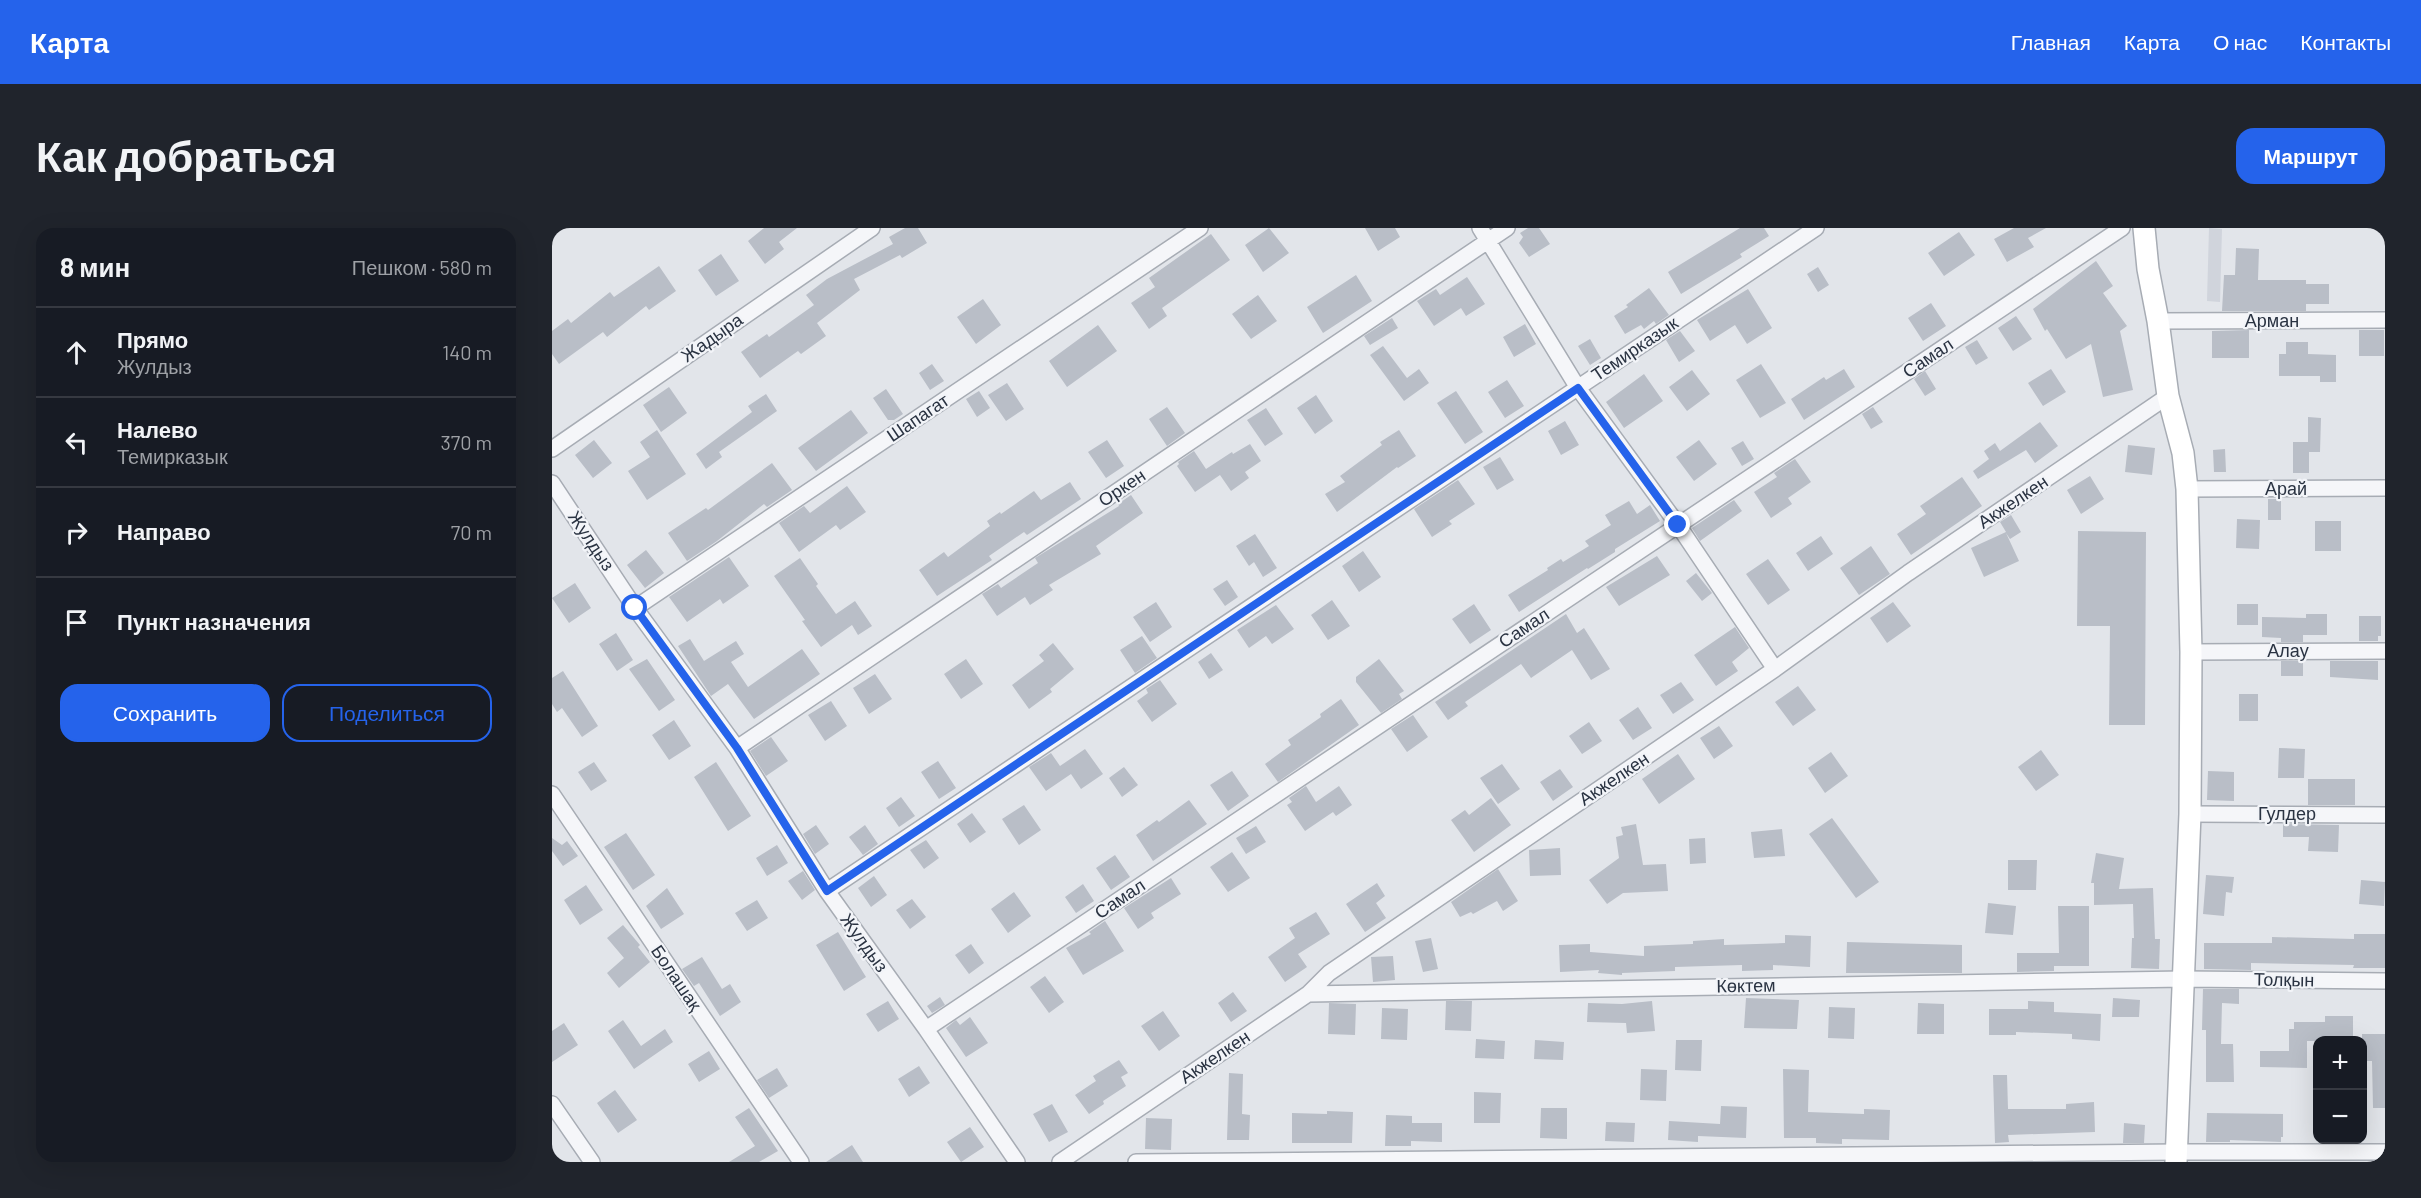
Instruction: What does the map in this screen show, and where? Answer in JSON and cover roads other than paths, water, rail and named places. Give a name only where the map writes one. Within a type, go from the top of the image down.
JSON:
[{"type":"street","name":"Жадыра","points":[[552,449],[872,228]]},
{"type":"street","name":"Шапагат","points":[[635,608],[1200,228]]},
{"type":"street","name":"Оркен","points":[[737,748],[1484,234],[1507,228]]},
{"type":"street","name":"Темирказык","points":[[827,891],[1816,228]]},
{"type":"street","name":"Самал","points":[[926,1029],[2122,228]]},
{"type":"street","points":[[2144,228],[2148,269],[2168,396],[2183,453],[2187,489],[2191,652],[2190,814],[2176,1157]]},
{"type":"street","points":[[1484,234],[1578,388],[1678,525],[1775,669]]},
{"type":"street","name":"Арман","points":[[2158,321],[2385,320]]},
{"type":"street","name":"Акжелкен","points":[[1060,1162],[1308,994],[1329,974],[1775,669],[1908,573],[2168,396]]},
{"type":"street","name":"Жулдыз","points":[[552,483],[635,608],[737,748],[827,891],[926,1029],[1017,1162]]},
{"type":"street","name":"Арай","points":[[2187,489],[2385,488]]},
{"type":"street","name":"Алау","points":[[2191,652],[2385,651]]},
{"type":"street","name":"Болашақ","points":[[552,794],[801,1162]]},
{"type":"street","name":"Гулдер","points":[[2190,814],[2385,815]]},
{"type":"street","name":"Көктем","points":[[1308,994],[2183,979]]},
{"type":"street","name":"Толқын","points":[[2183,979],[2385,981]]},
{"type":"street","points":[[552,1104],[592,1162]]},
{"type":"street","points":[[1136,1162],[2176,1157],[2385,1152]]}]
